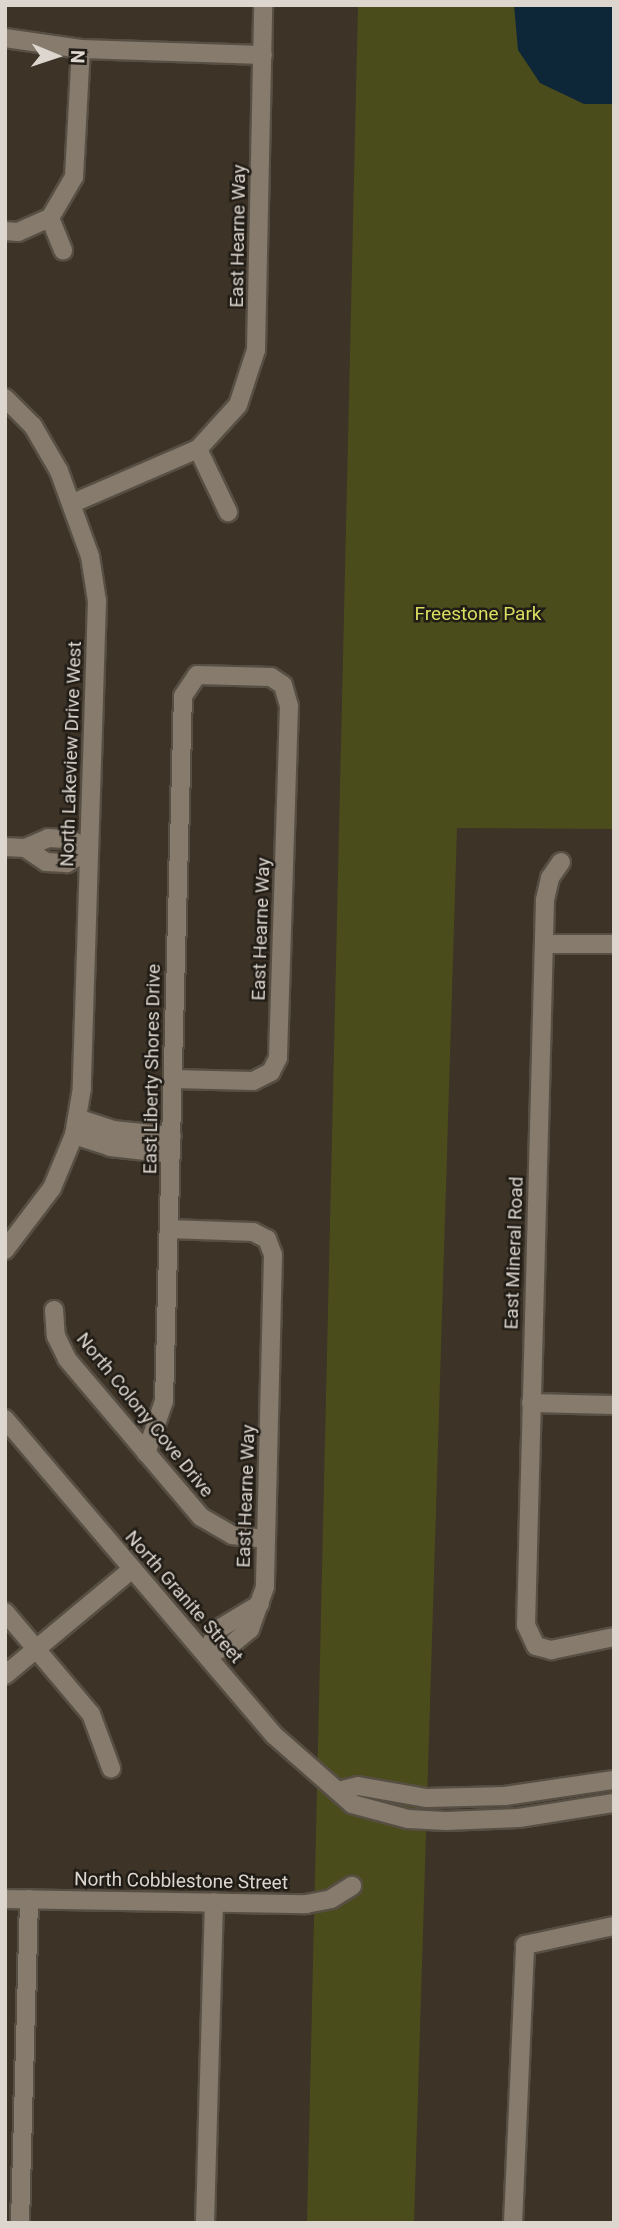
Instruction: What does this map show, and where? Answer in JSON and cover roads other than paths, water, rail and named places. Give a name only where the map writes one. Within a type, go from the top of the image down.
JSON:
[{"type":"street","name":"East Hearne Way","points":[[73,503],[198,449],[238,405],[256,350],[263,5]]},
{"type":"street","points":[[5,38],[80,49],[263,55]]},
{"type":"street","points":[[12,231],[50,218],[74,177],[80,49]]},
{"type":"street","points":[[50,218],[63,251]]},
{"type":"street","name":"North Lakeview Drive West","points":[[5,398],[33,426],[73,503],[90,555],[97,601],[89,850],[75,1127],[52,1188],[5,1250]]},
{"type":"street","points":[[198,449],[228,512]]},
{"type":"street","name":"East Hearne Way","points":[[173,1079],[258,1080],[271,1072],[278,1058],[289,706],[282,685],[264,676],[204,674],[187,684]]},
{"type":"street","name":"East Liberty Shores Drive","points":[[146,1453],[164,1401],[187,684]]},
{"type":"street","points":[[5,847],[25,848],[46,862],[67,863],[89,850]]},
{"type":"street","name":"East Mineral Road","points":[[561,862],[547,889],[544,944],[526,1625],[536,1646],[558,1650],[614,1637]]},
{"type":"street","points":[[544,944],[614,944]]},
{"type":"street","points":[[75,1127],[110,1147],[172,1145]]},
{"type":"street","name":"East Hearne Way","points":[[169,1229],[253,1232],[271,1246],[266,1539],[260,1604],[250,1629],[230,1646],[206,1654]]},
{"type":"street","name":"North Colony Cove Drive","points":[[54,1310],[56,1336],[67,1359],[210,1525],[232,1535],[266,1539]]},
{"type":"street","points":[[531,1403],[614,1405]]},
{"type":"street","name":"North Granite Street","points":[[5,1419],[287,1749],[342,1790],[362,1809],[425,1820],[519,1818],[614,1803]]},
{"type":"street","points":[[5,1675],[132,1569]]},
{"type":"street","points":[[5,1612],[99,1726],[111,1768]]},
{"type":"street","points":[[342,1790],[358,1786],[427,1798],[505,1796],[614,1780]]},
{"type":"street","name":"North Cobblestone Street","points":[[5,1899],[314,1903],[352,1886]]},
{"type":"street","points":[[20,2223],[29,1899]]},
{"type":"street","points":[[205,2223],[214,1902]]},
{"type":"street","points":[[513,2223],[525,1945],[614,1926]]},
{"type":"water","points":[[514,5],[614,5],[614,104],[584,104],[540,83],[518,50]]},
{"type":"park label","name":"Freestone Park","points":[[478,614]]}]
